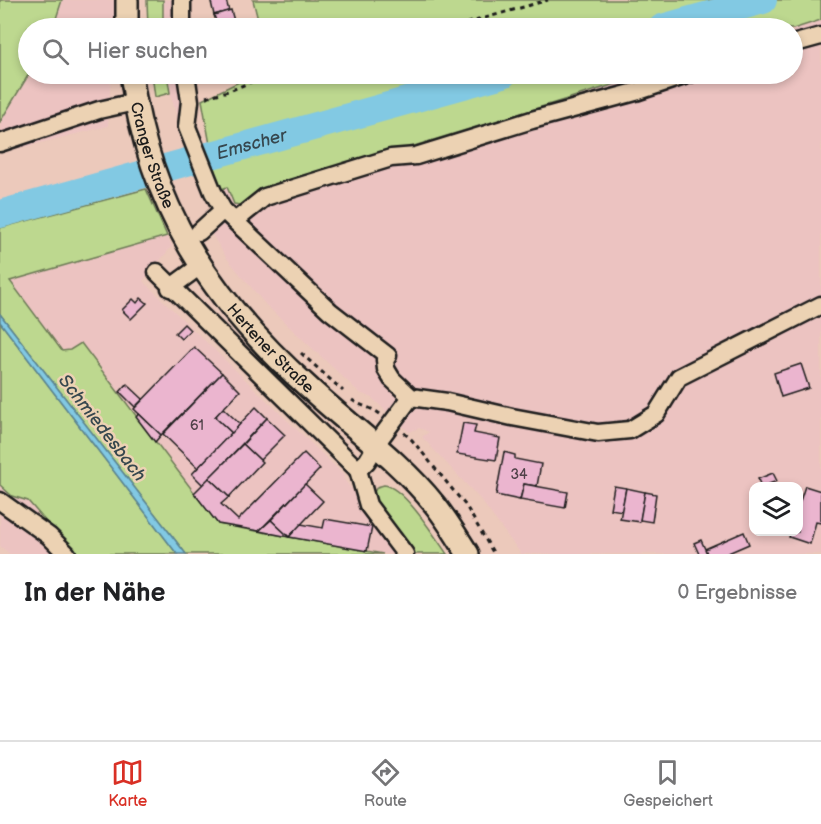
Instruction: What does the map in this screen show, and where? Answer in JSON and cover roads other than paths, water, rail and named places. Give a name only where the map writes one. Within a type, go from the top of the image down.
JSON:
[{"type":"main road","points":[[127,0],[127,18]]},
{"type":"main road","name":"Cranger Straße","points":[[132,84],[144,140],[169,208],[190,232]]},
{"type":"main road","name":"Hertener Straße","points":[[190,232],[200,266],[230,308],[307,387],[410,477],[434,504],[468,554]]},
{"type":"lane","points":[[182,0],[182,18]]},
{"type":"lane","points":[[803,41],[821,36]]},
{"type":"lane","points":[[187,84],[189,101],[187,127],[213,192],[229,215],[330,311],[388,356],[385,360],[386,369],[392,379],[411,397],[447,402],[598,433],[630,429],[656,414],[679,377],[821,305]]},
{"type":"lane","points":[[190,232],[265,198],[391,158],[416,156],[660,84]]},
{"type":"lane","points":[[0,143],[99,110],[135,102]]},
{"type":"lane","points":[[170,288],[200,266]]},
{"type":"lane","name":"Hertener Straße","points":[[157,272],[170,288],[358,470]]},
{"type":"lane","points":[[405,554],[368,505],[358,470],[377,447],[411,397]]},
{"type":"lane","points":[[0,501],[50,536],[67,554]]},
{"type":"water","points":[[0,314],[186,554],[177,554],[0,322]]},
{"type":"waterway","name":"Emscher","points":[[698,18],[763,0]]},
{"type":"waterway","name":"Emscher","points":[[0,214],[467,84]]},
{"type":"water label","name":"Schmiedesbach","points":[[102,428]]}]
